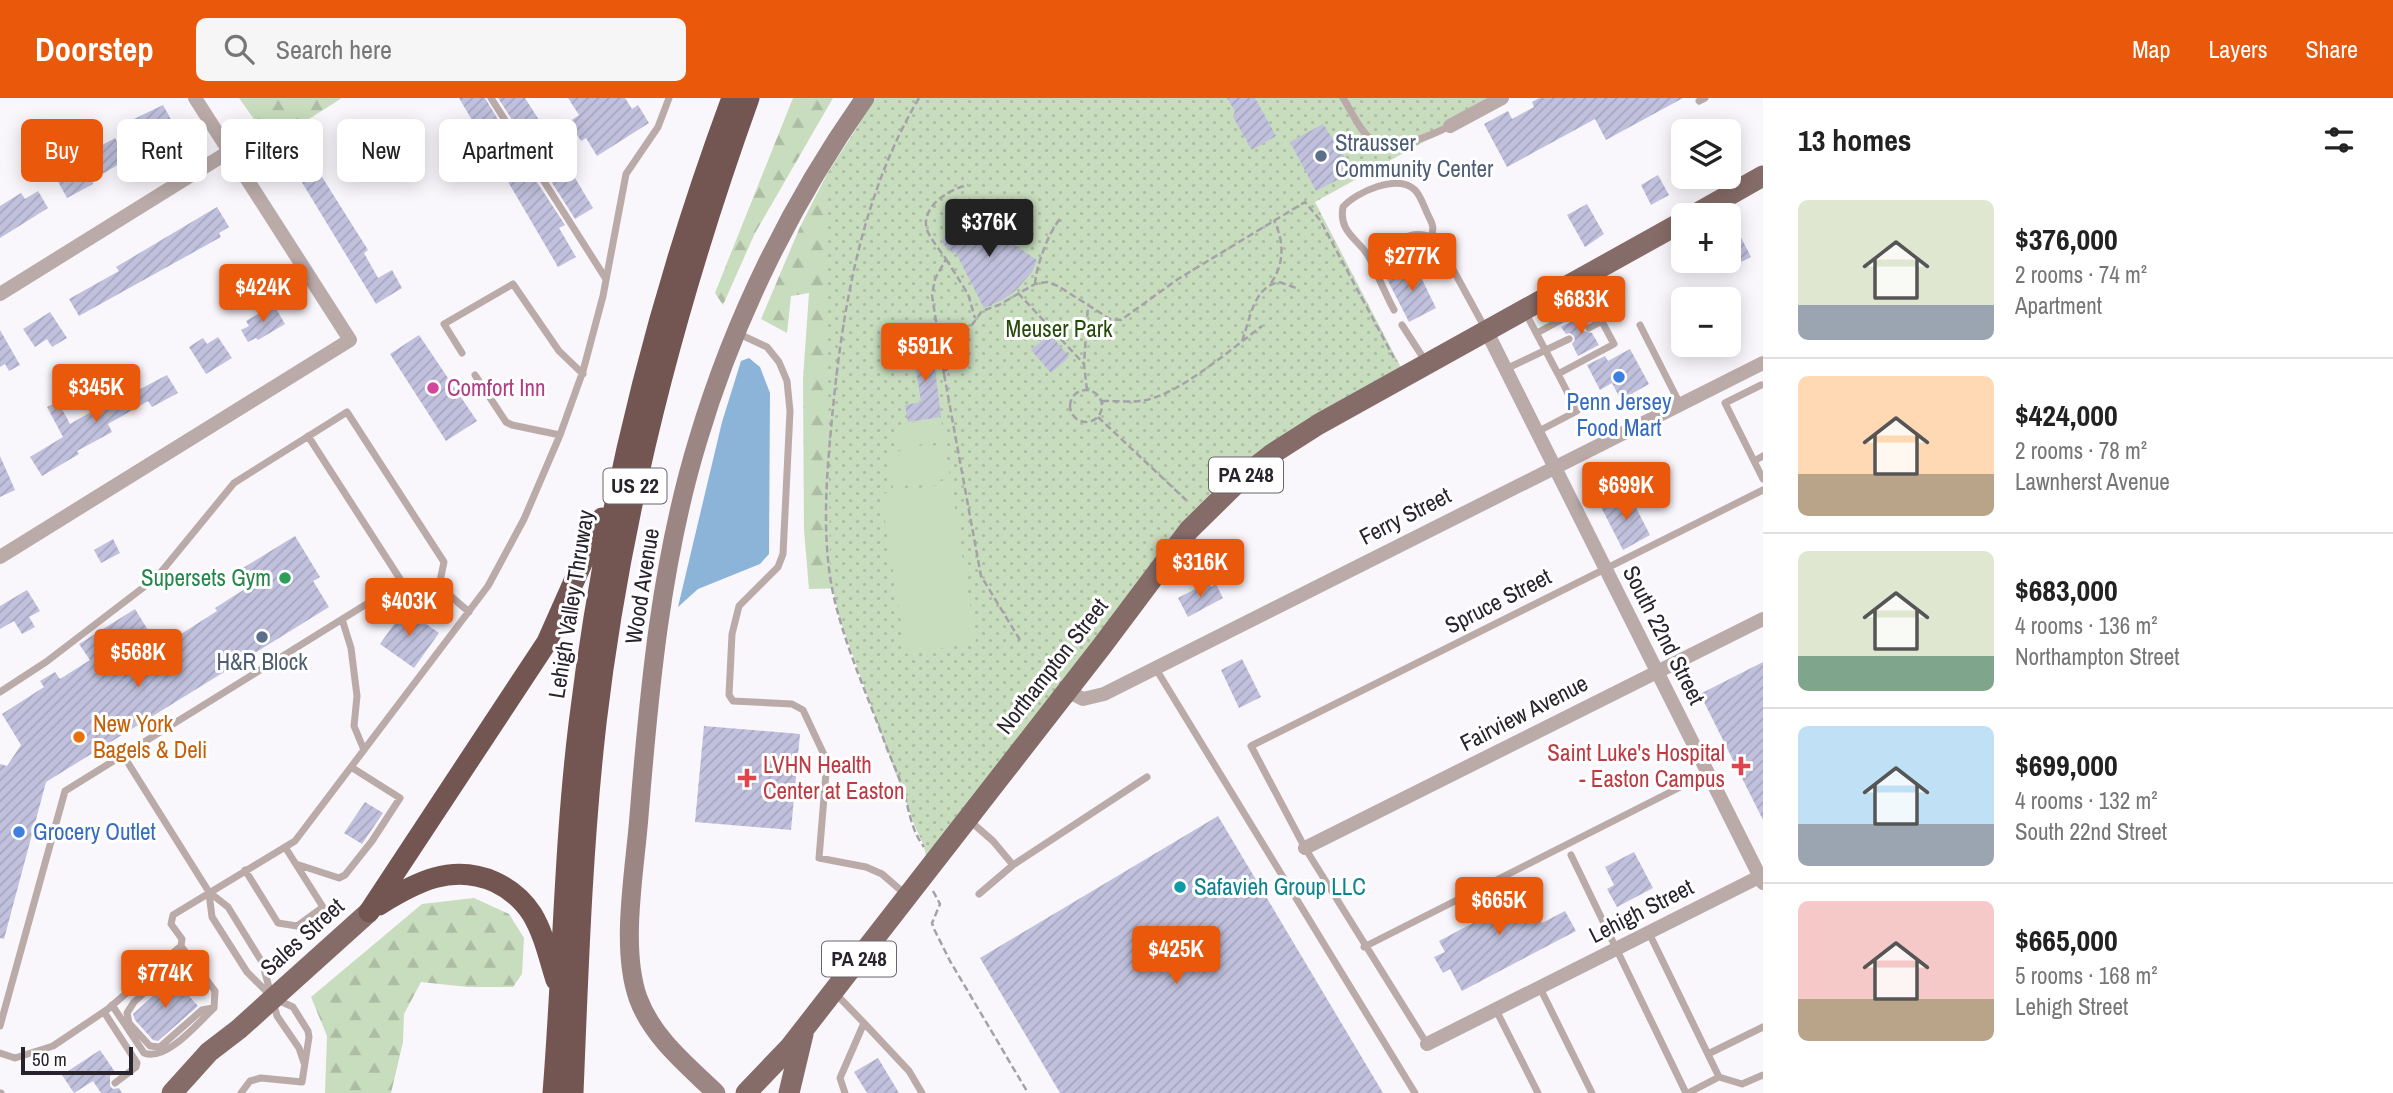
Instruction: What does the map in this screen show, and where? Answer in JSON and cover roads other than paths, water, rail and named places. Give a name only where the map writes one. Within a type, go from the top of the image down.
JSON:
[{"type":"highway","name":"Lehigh Valley Thruway","points":[[553,1093],[561,997],[565,883],[579,726],[595,610],[619,478],[638,398],[678,253],[732,98]]},
{"type":"highway","name":"Lehigh Valley Thruway","points":[[573,1093],[588,806],[596,724],[620,561],[639,468],[675,323],[749,98]]},
{"type":"highway","points":[[369,912],[547,642],[619,478]]},
{"type":"highway","points":[[369,912],[409,887],[439,875],[460,873],[490,880],[510,891],[532,914],[561,997]]},
{"type":"main road","name":"Wood Avenue","points":[[716,1093],[652,1025],[638,998],[630,964],[644,756],[664,594],[681,503],[697,440],[736,332],[793,213],[865,98]]},
{"type":"main road","points":[[1715,203],[1763,176]]},
{"type":"main road","name":"Northampton Street","points":[[746,1093],[774,1066],[805,1028],[1067,691],[1179,542],[1231,487],[1296,438],[1671,228]]},
{"type":"main road","name":"Sales Street","points":[[172,1093],[209,1052],[274,998],[369,912]]},
{"type":"main road","name":"Sales Street","points":[[186,1093],[217,1059],[239,1028]]},
{"type":"main road","points":[[789,1093],[805,1028]]},
{"type":"street","points":[[195,98],[221,137]]},
{"type":"street","points":[[1450,126],[1502,98]]},
{"type":"street","points":[[0,294],[221,157]]},
{"type":"street","points":[[0,557],[350,340],[250,182]]},
{"type":"street","name":"South 22nd Street","points":[[1487,332],[1762,878]]},
{"type":"street","name":"Ferry Street","points":[[1067,691],[1080,698],[1091,698],[1156,669],[1758,365]]},
{"type":"street","name":"Fairview Avenue","points":[[1305,848],[1763,619]]},
{"type":"street","name":"Lehigh Street","points":[[1427,1044],[1648,932],[1762,878]]},
{"type":"lane","points":[[491,98],[607,279]]},
{"type":"lane","points":[[0,1053],[15,1058],[53,1046],[104,1012],[181,947],[182,939],[171,924],[173,915],[295,841],[488,586],[524,519],[583,374],[607,279],[626,174],[658,127],[669,98]]},
{"type":"lane","points":[[1343,98],[1367,136],[1374,142],[1384,144],[1416,141],[1450,126]]},
{"type":"lane","points":[[1394,310],[1369,256],[1355,243],[1343,223],[1343,207],[1356,197],[1398,183],[1413,188],[1433,225],[1431,236]]},
{"type":"lane","points":[[1369,256],[1408,236],[1420,233],[1431,236],[1438,242],[1487,332]]},
{"type":"lane","points":[[1558,374],[1614,344],[1579,280]]},
{"type":"lane","points":[[462,353],[444,324],[513,284],[559,351],[583,374]]},
{"type":"lane","points":[[1536,333],[1592,303]]},
{"type":"lane","points":[[1524,311],[1577,411],[1537,432]]},
{"type":"lane","points":[[1589,328],[1602,321]]},
{"type":"lane","points":[[1402,325],[1428,364]]},
{"type":"lane","points":[[1640,325],[1680,404]]},
{"type":"lane","points":[[736,332],[767,346],[779,362],[787,381],[790,411],[783,554],[778,568],[739,606],[732,634],[729,695],[733,701],[792,704],[803,710],[827,761],[819,858],[866,867],[882,874],[907,896]]},
{"type":"lane","points":[[1505,369],[1569,339]]},
{"type":"lane","points":[[1758,365],[1762,387],[1725,403],[1763,479]]},
{"type":"lane","points":[[475,375],[506,422],[560,435]]},
{"type":"lane","points":[[0,692],[46,662],[157,577],[234,483],[347,412],[444,562],[439,586]]},
{"type":"lane","points":[[308,436],[402,582]]},
{"type":"lane","points":[[1754,461],[1763,456]]},
{"type":"lane","name":"Spruce Street","points":[[1305,848],[1251,746],[1763,490]]},
{"type":"lane","points":[[0,1026],[65,791],[402,582],[439,586],[469,612]]},
{"type":"lane","points":[[342,619],[351,648],[357,696],[354,726],[364,750]]},
{"type":"lane","points":[[1156,669],[1415,1093]]},
{"type":"lane","points":[[123,755],[209,892],[228,907],[262,962],[277,1016],[299,1048],[303,1063]]},
{"type":"lane","points":[[296,864],[339,878],[345,875],[372,841],[400,798],[351,767]]},
{"type":"lane","points":[[1364,947],[1708,773]]},
{"type":"lane","points":[[979,894],[1013,865],[1147,776]]},
{"type":"lane","points":[[967,819],[993,841],[1013,865]]},
{"type":"lane","points":[[246,870],[278,923],[297,926],[323,907],[285,847]]},
{"type":"lane","points":[[1305,848],[1364,947],[1427,1044]]},
{"type":"lane","points":[[1571,855],[1687,1093],[1719,1077],[1742,1084],[1763,1075]]},
{"type":"lane","points":[[209,892],[212,917],[247,972],[274,998],[293,1007],[307,1031],[308,1043],[302,1082],[261,1078],[250,1081],[241,1093]]},
{"type":"lane","points":[[1648,932],[1719,1077]]},
{"type":"lane","points":[[112,1005],[144,1053],[152,1056],[165,1052],[214,1008],[215,991],[181,947]]},
{"type":"lane","points":[[187,955],[134,1002],[127,1013],[129,1023],[150,1046],[160,1047],[202,1010],[214,1008]]},
{"type":"lane","points":[[1539,987],[1592,1093]]},
{"type":"lane","points":[[833,992],[909,1071],[922,1093]]},
{"type":"lane","points":[[1496,1009],[1538,1093]]},
{"type":"lane","points":[[104,1012],[137,1063],[136,1067],[116,1083]]},
{"type":"lane","points":[[845,1093],[840,1078],[864,1023]]},
{"type":"lane","points":[[1708,1054],[1763,1027]]},
{"type":"water","points":[[749,358],[760,367],[770,393],[769,554],[760,564],[698,589],[678,607],[722,422],[741,361]]},
{"type":"place","name":"Strausser Community Center","points":[[1321,156]]},
{"type":"place","name":"Penn Jersey Food Mart","points":[[1619,377]]},
{"type":"place","name":"Comfort Inn","points":[[433,388]]},
{"type":"place","name":"Supersets Gym","points":[[285,578]]},
{"type":"place","name":"H&R Block","points":[[262,637]]},
{"type":"place","name":"New York Bagels & Deli","points":[[79,737]]},
{"type":"place","name":"Saint Luke's Hospital - Easton Campus","points":[[1741,766]]},
{"type":"place","name":"LVHN Health Center at Easton","points":[[747,778]]},
{"type":"place","name":"Grocery Outlet","points":[[19,832]]},
{"type":"place","name":"Safavieh Group LLC","points":[[1180,887]]},
{"type":"park label","name":"Meuser Park","points":[[1059,329]]}]
